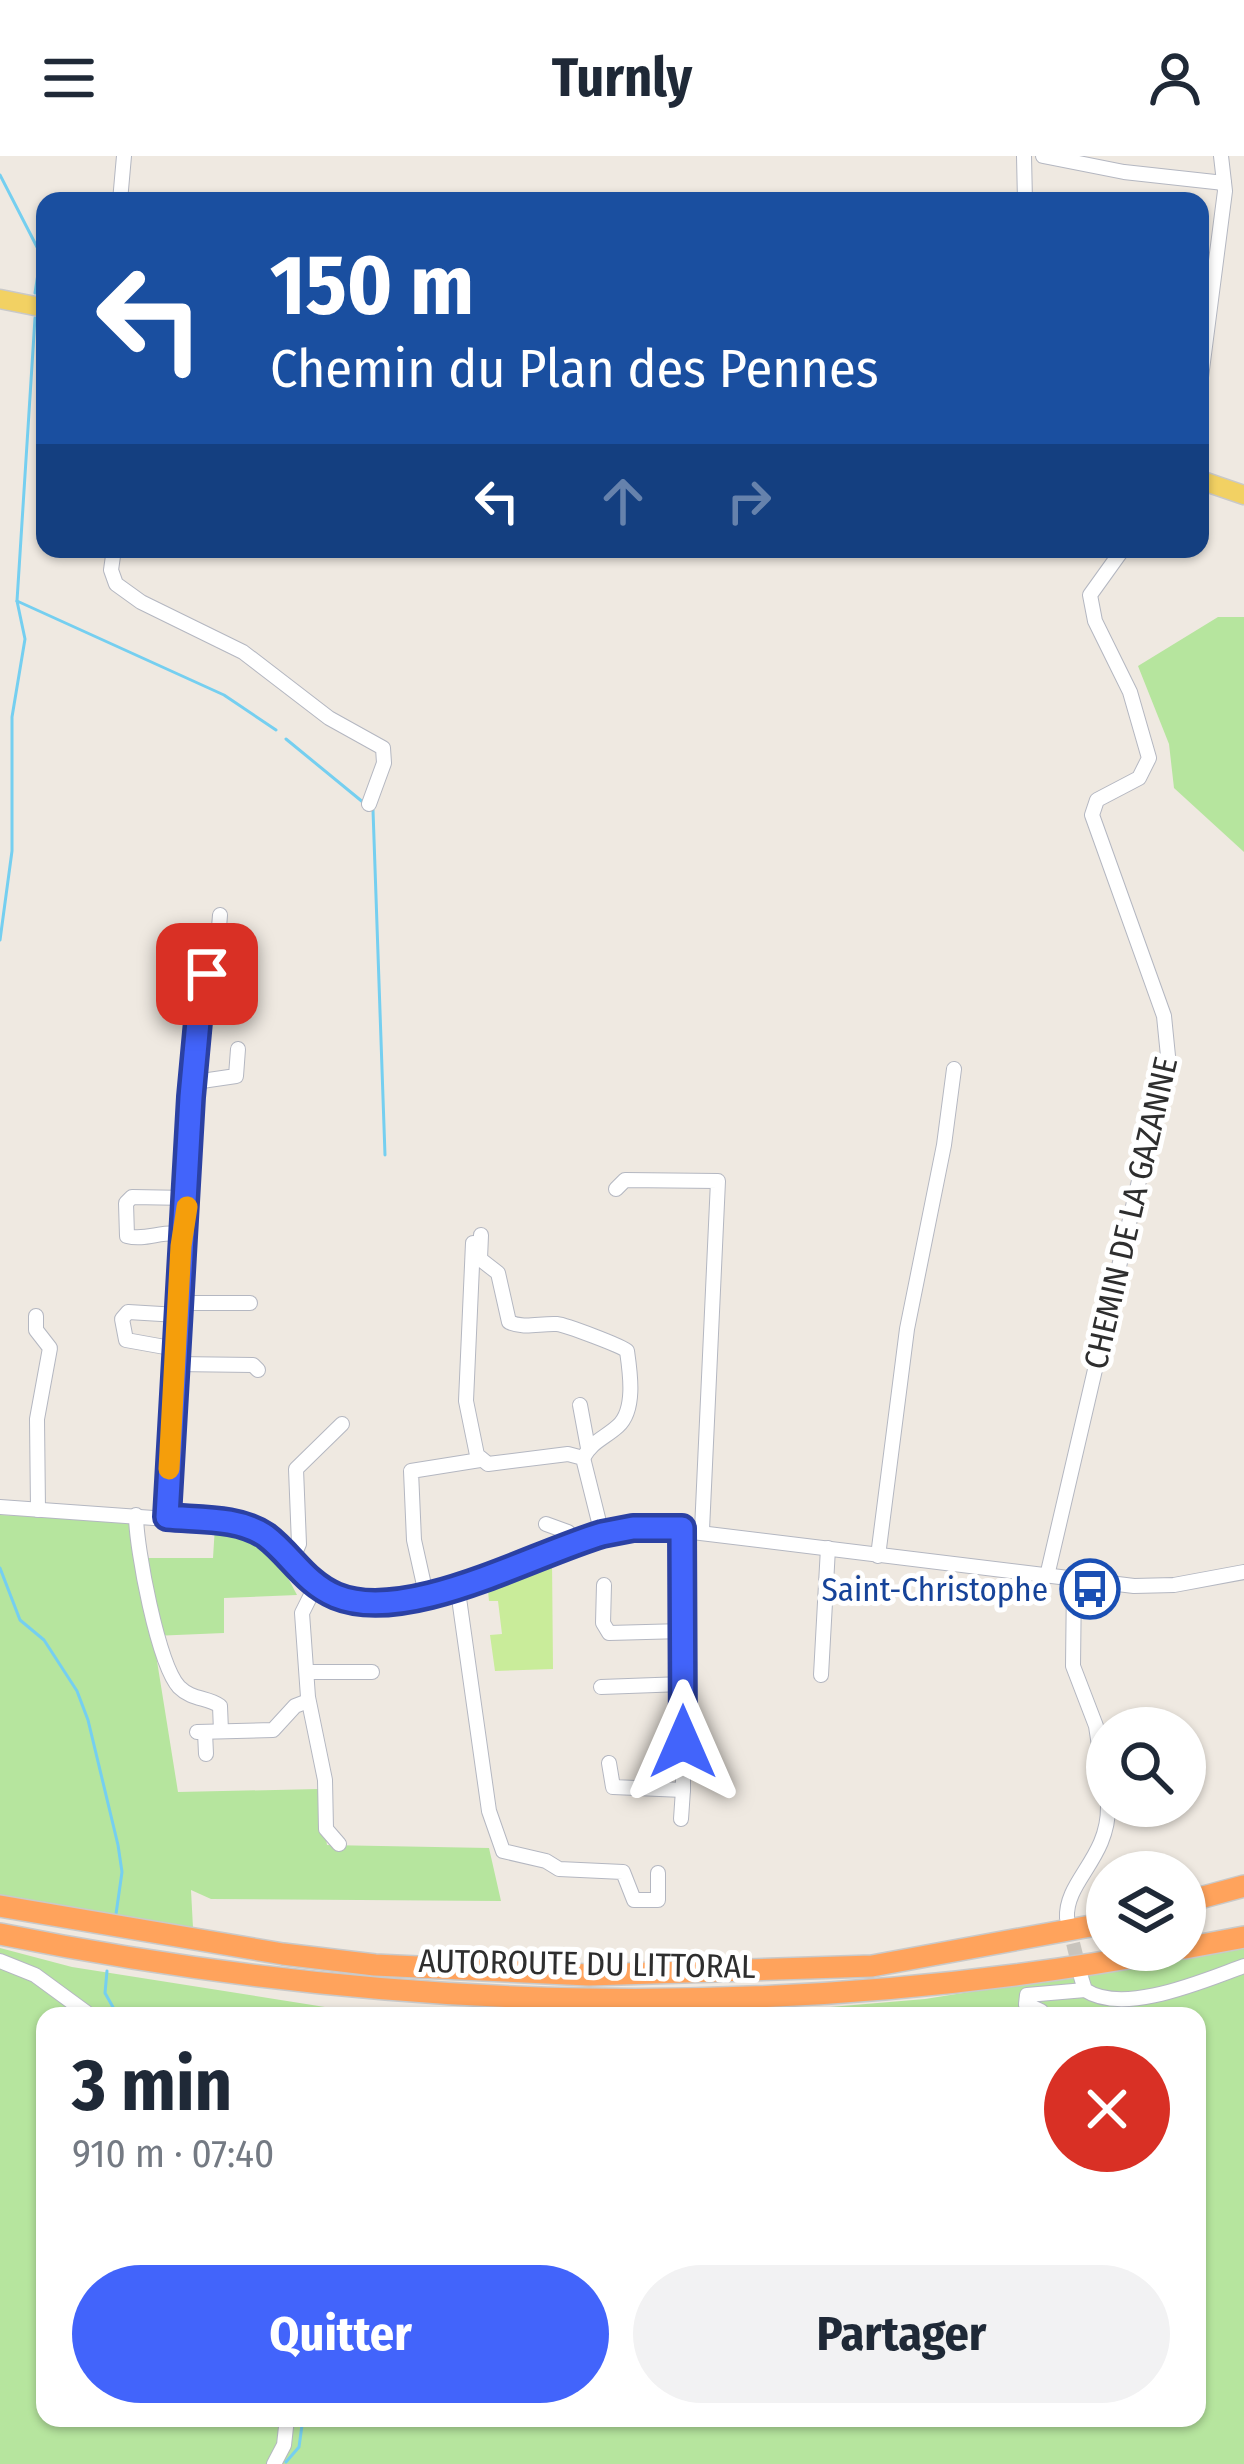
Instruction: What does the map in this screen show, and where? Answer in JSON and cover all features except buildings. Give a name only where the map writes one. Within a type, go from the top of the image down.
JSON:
[{"type":"highway","points":[[1206,1896],[1244,1886]]},
{"type":"highway","name":"AUTOROUTE DU LITTORAL","points":[[0,1906],[306,1957],[589,1975],[872,1966],[1086,1927]]},
{"type":"highway","name":"AUTOROUTE DU LITTORAL","points":[[0,1934],[280,1982],[494,1999],[693,2002],[934,1985],[1086,1963]]},
{"type":"highway","points":[[1206,1944],[1244,1937]]},
{"type":"main road","points":[[0,298],[36,306]]},
{"type":"main road","points":[[1209,484],[1244,495]]},
{"type":"street","points":[[121,192],[124,156]]},
{"type":"street","points":[[1024,156],[1024,192]]},
{"type":"street","points":[[1043,156],[1124,172],[1224,183]]},
{"type":"street","points":[[1209,309],[1224,183],[1221,156]]},
{"type":"street","points":[[113,558],[116,584],[141,602],[243,652],[328,718],[383,748],[384,764],[369,804]]},
{"type":"street","name":"CHEMIN DE LA GAZANNE","points":[[1048,1576],[1168,1056],[1164,1016],[1092,815],[1097,800],[1139,778],[1149,758],[1130,692],[1095,621],[1090,595],[1117,558]]},
{"type":"street","points":[[167,1517],[202,985],[216,965],[220,916]]},
{"type":"street","points":[[194,1082],[236,1076],[238,1049]]},
{"type":"street","points":[[878,1556],[910,1312],[955,1070]]},
{"type":"street","points":[[616,1189],[625,1180],[718,1181],[702,1530]]},
{"type":"street","points":[[183,1234],[164,1230],[143,1238],[128,1236],[126,1203],[132,1196],[188,1198]]},
{"type":"street","points":[[426,1594],[414,1540],[411,1471],[480,1460],[488,1464],[585,1453],[620,1425],[627,1411],[628,1351],[620,1343],[578,1334],[564,1325],[509,1322],[498,1273],[480,1258],[477,1239],[466,1401],[480,1460]]},
{"type":"street","points":[[250,1303],[128,1312],[122,1319],[126,1340],[176,1356],[253,1365],[257,1370]]},
{"type":"street","points":[[36,1316],[37,1330],[50,1348],[37,1419],[38,1510]]},
{"type":"street","points":[[580,1405],[602,1534]]},
{"type":"street","points":[[291,1562],[298,1550],[297,1466],[342,1424]]},
{"type":"street","points":[[0,1508],[246,1526],[270,1540],[316,1585],[364,1603],[426,1594],[576,1542],[633,1528],[702,1530],[878,1556],[1155,1586],[1244,1572]]},
{"type":"street","points":[[136,1515],[136,1540],[161,1656],[183,1691],[219,1704],[208,1732],[206,1754]]},
{"type":"street","points":[[546,1524],[568,1532],[576,1542]]},
{"type":"street","points":[[681,1819],[682,1528]]},
{"type":"street","points":[[821,1675],[828,1548]]},
{"type":"street","points":[[1074,1580],[1073,1666],[1089,1707]]},
{"type":"street","points":[[457,1584],[489,1811],[502,1851],[546,1861],[559,1869],[621,1871],[634,1900],[658,1900],[658,1873]]},
{"type":"street","points":[[316,1585],[302,1613],[308,1701],[325,1780],[326,1829],[339,1844]]},
{"type":"street","points":[[604,1585],[603,1623],[609,1633],[683,1635]]},
{"type":"street","points":[[609,1643],[683,1635]]},
{"type":"street","points":[[307,1672],[372,1672]]},
{"type":"street","points":[[601,1687],[683,1684]]},
{"type":"street","points":[[208,1732],[276,1729],[295,1706],[308,1701]]},
{"type":"street","points":[[609,1763],[613,1787],[682,1790]]},
{"type":"street","points":[[1067,1918],[1069,1899],[1102,1845],[1104,1827]]},
{"type":"street","points":[[0,1961],[35,1975],[79,2007]]},
{"type":"street","points":[[1031,2007],[1026,2005],[1027,1995],[1083,1983],[1100,1996],[1146,1996],[1244,1966]]},
{"type":"street","points":[[274,2464],[284,2445],[286,2427]]},
{"type":"green space","points":[[1218,617],[1244,617],[1244,852],[1174,788],[1169,744],[1138,666]]},
{"type":"green space","points":[[0,1515],[133,1520],[139,1558],[213,1558],[215,1526],[255,1541],[282,1569],[297,1595],[224,1598],[224,1633],[153,1636],[178,1792],[319,1789],[327,1845],[489,1848],[501,1901],[211,1899],[191,1890],[193,1928],[0,1895]]},
{"type":"green space","points":[[552,1560],[553,1669],[495,1671],[490,1635],[502,1634],[498,1601],[489,1601],[487,1581]]},
{"type":"green space","points":[[0,1948],[72,1967],[325,2007],[36,2007],[36,2427],[1206,2427],[1206,2007],[829,2007],[925,1999],[1100,1971],[1206,1971],[1206,1954],[1244,1948],[1244,2464],[0,2464]]},
{"type":"waterway","points":[[0,175],[36,245]]},
{"type":"waterway","points":[[35,293],[36,287]]},
{"type":"waterway","points":[[0,940],[12,851],[12,717],[25,639],[17,601],[35,318]]},
{"type":"waterway","points":[[17,601],[224,695],[276,730]]},
{"type":"waterway","points":[[286,739],[364,803]]},
{"type":"waterway","points":[[373,810],[385,1155]]},
{"type":"waterway","points":[[0,1568],[20,1620],[44,1640],[77,1691],[88,1720],[122,1872],[116,1914]]},
{"type":"waterway","points":[[107,1971],[105,1993],[113,2007]]},
{"type":"waterway","points":[[286,2462],[299,2447],[302,2427]]},
{"type":"tunnel","points":[[1068,1923],[1080,1971]]},
{"type":"slow traffic","points":[[169,1469],[187,1207]]},
{"type":"place","name":"Saint-Christophe","points":[[1090,1589]]},
{"type":"route","points":[[207,974],[202,981],[191,1097],[167,1517],[246,1526],[270,1540],[316,1585],[347,1600],[373,1604],[419,1597],[602,1534],[633,1528],[682,1528],[683,1742]]}]
